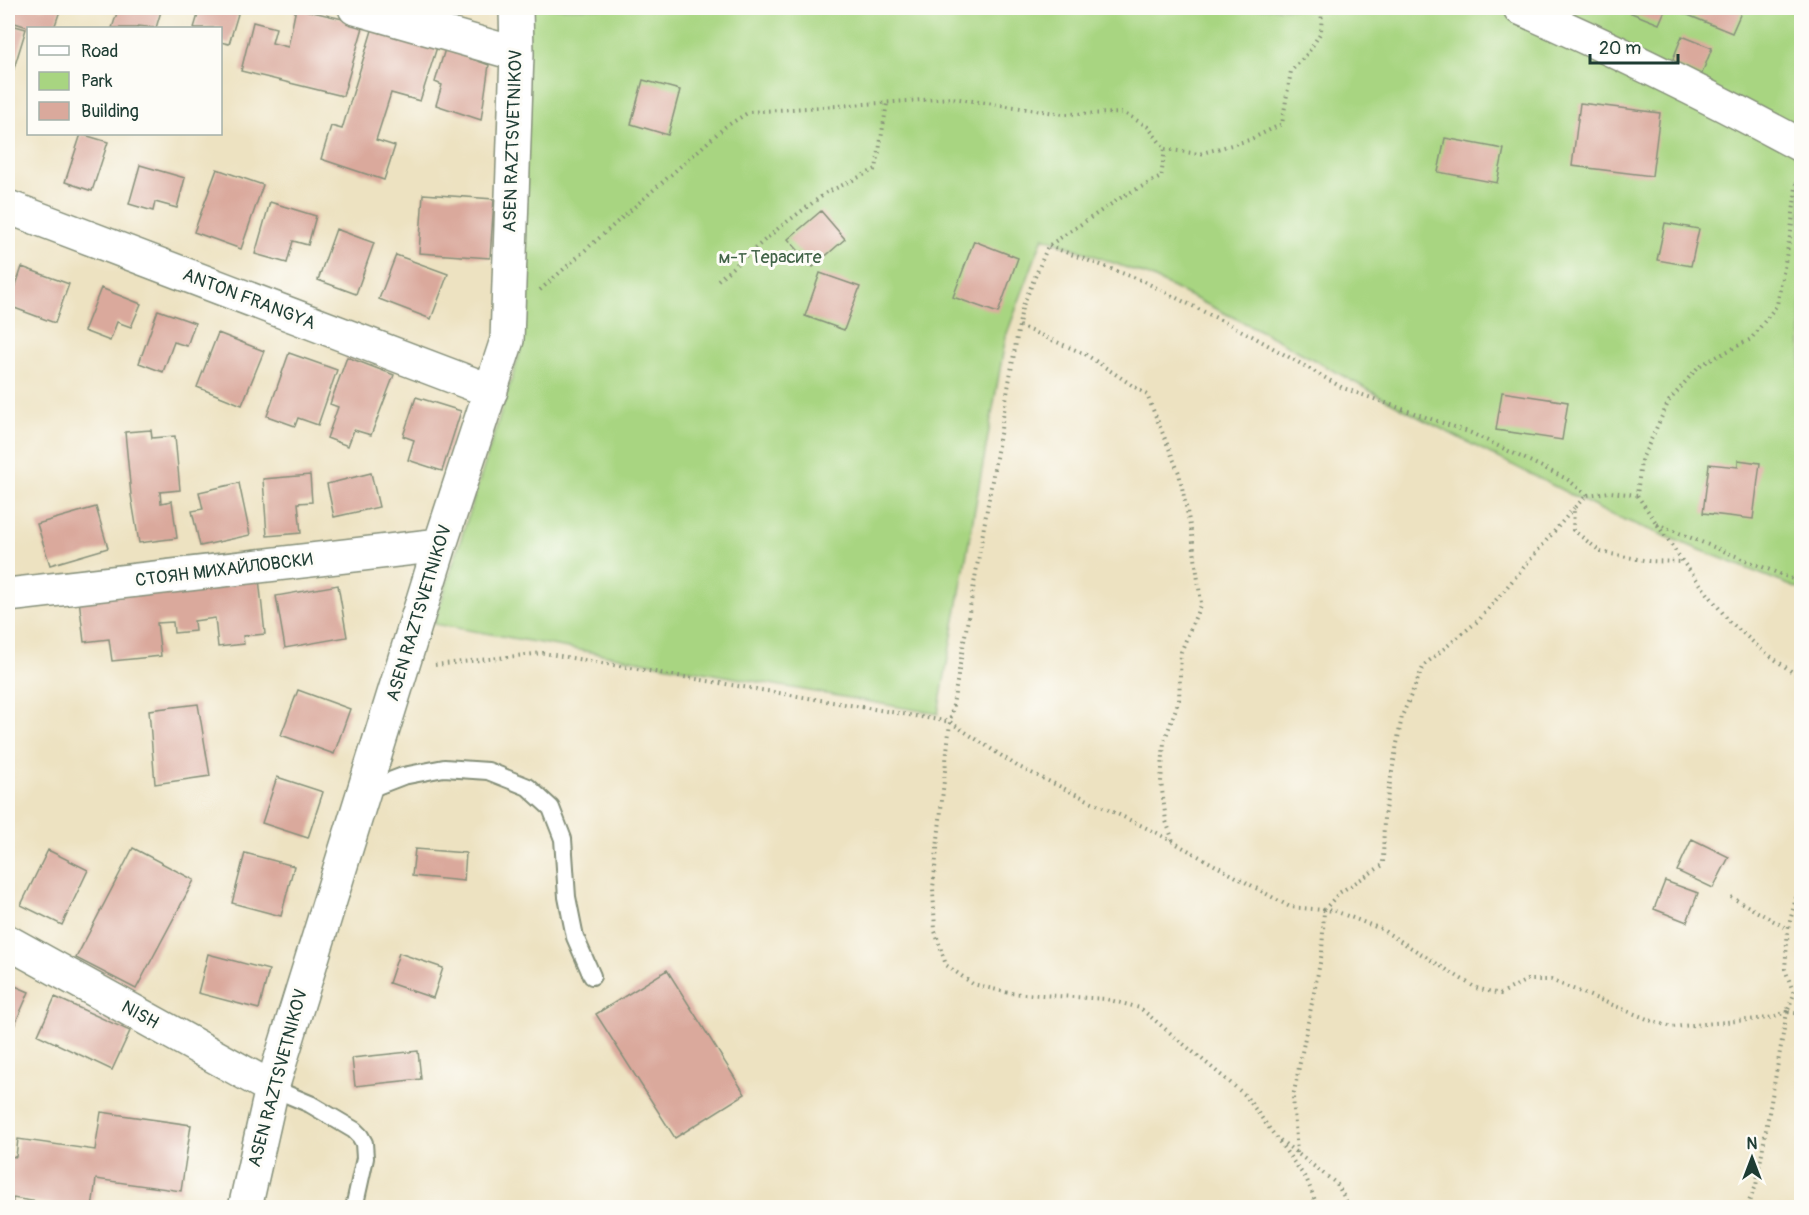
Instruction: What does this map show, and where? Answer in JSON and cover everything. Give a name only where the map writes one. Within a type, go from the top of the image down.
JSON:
[{"type":"street","points":[[355,8],[517,54]]},
{"type":"street","name":"ASEN RAZTSVETNIKOV","points":[[245,1208],[272,1088],[440,545],[507,340],[517,54],[516,8]]},
{"type":"street","points":[[1520,8],[1639,62],[1801,145]]},
{"type":"street","name":"ANTON FRANGYA","points":[[8,207],[491,391]]},
{"type":"street","name":"СТОЯН МИХАЙЛОВСКИ","points":[[8,595],[440,545]]},
{"type":"street","name":"NISH","points":[[8,942],[272,1088]]},
{"type":"lane","points":[[363,792],[403,776],[444,768],[488,771],[528,787],[551,808],[563,839],[567,897],[575,937],[592,976]]},
{"type":"lane","points":[[272,1088],[310,1104],[354,1130],[360,1136],[364,1143],[365,1158],[354,1208]]},
{"type":"path","points":[[507,319],[724,127],[749,112],[952,98],[1063,114],[1124,113],[1148,127],[1165,149],[1199,154],[1249,140],[1282,124],[1291,71],[1308,53],[1321,32],[1322,8]]},
{"type":"path","points":[[718,280],[780,227],[826,193],[876,169],[887,103]]},
{"type":"path","points":[[1801,145],[1791,231],[1777,304],[1751,339],[1699,366],[1669,401],[1641,461],[1637,495],[1683,562],[1729,621],[1762,650],[1802,679]]},
{"type":"path","points":[[1165,149],[1161,177],[1125,195],[1048,246],[1022,308],[950,722],[933,888],[935,931],[946,965],[973,984],[1009,993],[1106,999],[1140,1008],[1245,1095],[1308,1180],[1318,1208]]},
{"type":"path","points":[[1048,246],[1141,280],[1251,336],[1342,388],[1472,434],[1567,479],[1587,495]]},
{"type":"path","points":[[1019,326],[1085,354],[1147,395],[1179,473],[1192,535],[1201,603],[1181,652],[1179,700],[1164,742],[1161,782],[1166,821],[1173,842]]},
{"type":"path","points":[[1297,1153],[1293,1097],[1322,953],[1324,910],[1339,893],[1383,865],[1384,816],[1402,716],[1424,665],[1479,620],[1587,495],[1610,492],[1637,495]]},
{"type":"path","points":[[1574,508],[1573,530],[1601,552],[1648,561],[1683,562]]},
{"type":"path","points":[[1657,523],[1802,583]]},
{"type":"path","points":[[402,668],[543,653],[950,722],[1017,766],[1173,842],[1290,907],[1335,911],[1381,929],[1476,988],[1500,994],[1527,980],[1551,980],[1672,1027],[1769,1018],[1787,1012],[1802,1014]]},
{"type":"path","points":[[1746,1208],[1756,1186],[1787,1012],[1794,994],[1785,969],[1788,929],[1802,874]]},
{"type":"path","points":[[1731,897],[1788,929]]},
{"type":"path","points":[[1275,1137],[1337,1184],[1350,1208]]},
{"type":"green space","name":"м-т Терасите","points":[[517,8],[1801,8],[1801,590],[1607,513],[1418,417],[1263,332],[1149,276],[1043,237],[1006,336],[938,714],[434,624],[522,346]]},
{"type":"building","points":[[8,8],[61,8],[54,27],[28,27],[8,21]]},
{"type":"building","points":[[113,8],[162,8],[156,27],[112,27],[118,10]]},
{"type":"building","points":[[200,8],[227,8],[226,11],[238,14],[229,44],[222,42],[222,27],[194,27]]},
{"type":"building","points":[[296,8],[364,24],[343,96],[241,71],[253,22],[276,28],[272,43],[288,47]]},
{"type":"building","points":[[441,8],[465,8],[463,14]]},
{"type":"building","points":[[1619,8],[1666,8],[1659,24]]},
{"type":"building","points":[[1685,8],[1743,8],[1732,33],[1683,13]]},
{"type":"building","points":[[8,24],[26,29],[8,88]]},
{"type":"building","points":[[373,27],[437,47],[420,101],[391,93],[376,140],[395,146],[384,180],[321,159],[331,126],[342,129]]},
{"type":"building","points":[[1682,36],[1712,48],[1701,76],[1671,64]]},
{"type":"building","points":[[445,49],[489,65],[481,120],[436,105],[442,85],[435,82]]},
{"type":"building","points":[[643,80],[680,90],[668,135],[631,124]]},
{"type":"building","points":[[1580,103],[1660,113],[1652,176],[1572,166]]},
{"type":"building","points":[[81,135],[108,142],[92,191],[65,182]]},
{"type":"building","points":[[1445,138],[1504,149],[1497,183],[1438,172]]},
{"type":"building","points":[[140,165],[185,178],[177,208],[155,202],[153,211],[129,204]]},
{"type":"building","points":[[217,169],[263,185],[241,249],[194,232]]},
{"type":"building","points":[[423,194],[494,199],[490,258],[419,253]]},
{"type":"building","points":[[270,202],[316,216],[308,245],[293,241],[287,263],[255,254]]},
{"type":"building","points":[[821,211],[845,239],[813,267],[788,239]]},
{"type":"building","points":[[1665,223],[1699,229],[1691,266],[1657,260]]},
{"type":"building","points":[[336,229],[374,243],[356,294],[318,280]]},
{"type":"building","points":[[974,241],[1018,258],[998,313],[953,297]]},
{"type":"building","points":[[396,255],[448,274],[431,319],[379,299]]},
{"type":"building","points":[[22,267],[69,284],[55,323],[9,306]]},
{"type":"building","points":[[820,273],[860,287],[844,330],[805,316]]},
{"type":"building","points":[[101,288],[141,304],[131,327],[117,322],[110,341],[84,331]]},
{"type":"building","points":[[158,310],[195,323],[187,346],[174,342],[163,372],[139,363]]},
{"type":"building","points":[[218,333],[264,351],[242,405],[197,387]]},
{"type":"building","points":[[289,353],[337,370],[318,425],[298,418],[295,426],[267,416]]},
{"type":"building","points":[[347,357],[394,375],[371,435],[354,430],[348,446],[327,438],[338,407],[330,404]]},
{"type":"building","points":[[1502,392],[1568,402],[1562,440],[1496,430]]},
{"type":"building","points":[[416,397],[461,411],[442,471],[408,460],[414,440],[403,436]]},
{"type":"building","points":[[151,430],[152,438],[175,436],[180,490],[160,492],[161,503],[172,501],[177,538],[139,543],[131,495],[125,432]]},
{"type":"building","points":[[1738,460],[1760,463],[1753,519],[1703,513],[1709,464],[1738,467]]},
{"type":"building","points":[[371,473],[379,507],[334,517],[327,484]]},
{"type":"building","points":[[310,475],[312,502],[298,503],[301,533],[267,536],[263,479]]},
{"type":"building","points":[[239,483],[250,535],[200,546],[192,511],[203,509],[199,492]]},
{"type":"building","points":[[96,507],[108,548],[50,565],[37,524]]},
{"type":"building","points":[[259,579],[265,634],[243,636],[244,644],[218,647],[215,618],[194,621],[195,631],[174,633],[173,622],[157,623],[161,656],[112,661],[109,639],[84,642],[79,599]]},
{"type":"building","points":[[338,585],[347,637],[285,648],[276,596]]},
{"type":"building","points":[[298,690],[350,709],[334,754],[281,735]]},
{"type":"building","points":[[198,704],[210,776],[155,784],[149,710]]},
{"type":"building","points":[[277,777],[323,792],[308,838],[262,823]]},
{"type":"building","points":[[1692,839],[1729,857],[1713,888],[1677,871]]},
{"type":"building","points":[[133,848],[194,880],[136,989],[76,958]]},
{"type":"building","points":[[415,849],[466,853],[464,881],[412,876]]},
{"type":"building","points":[[48,850],[88,870],[62,925],[21,905]]},
{"type":"building","points":[[245,853],[294,866],[281,916],[232,903]]},
{"type":"building","points":[[1665,881],[1698,893],[1687,922],[1654,909]]},
{"type":"building","points":[[399,953],[443,968],[433,998],[389,983]]},
{"type":"building","points":[[208,954],[269,970],[259,1009],[198,993]]},
{"type":"building","points":[[667,970],[745,1094],[675,1138],[596,1014]]},
{"type":"building","points":[[8,983],[29,992],[8,1040]]},
{"type":"building","points":[[55,997],[130,1031],[112,1070],[38,1035]]},
{"type":"building","points":[[418,1051],[421,1079],[355,1086],[352,1058]]},
{"type":"building","points":[[101,1112],[191,1125],[181,1191],[96,1179],[92,1208],[77,1208],[13,1198],[12,1208],[8,1208],[8,1156],[16,1157],[18,1139],[95,1150]]}]
